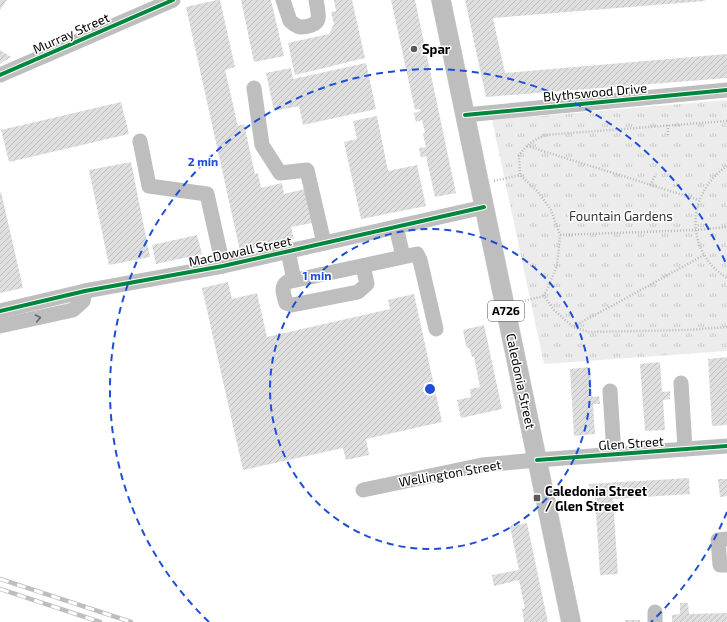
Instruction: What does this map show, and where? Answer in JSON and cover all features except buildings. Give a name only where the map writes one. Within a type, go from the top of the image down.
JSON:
[{"type":"main road","name":"Caledonia Street","points":[[441,0],[571,622]]},
{"type":"street","name":"Murray Street","points":[[0,75],[173,0]]},
{"type":"street","points":[[283,0],[290,21],[297,26],[302,27],[313,25],[318,19],[316,0]]},
{"type":"street","points":[[254,88],[262,145],[280,173],[307,170],[324,243]]},
{"type":"street","name":"Blythswood Drive","points":[[465,115],[727,90]]},
{"type":"street","points":[[140,141],[149,186],[207,194],[223,266]]},
{"type":"street","name":"MacDowall Street","points":[[0,311],[85,291],[223,266],[484,207]]},
{"type":"street","points":[[396,227],[403,256]]},
{"type":"street","points":[[288,251],[294,280]]},
{"type":"street","points":[[363,266],[367,284],[358,292],[292,304],[286,303],[283,288],[284,284],[288,282],[417,254],[420,260],[436,329]]},
{"type":"street","points":[[0,326],[73,310],[83,301],[85,291]]},
{"type":"street","points":[[681,383],[686,449]]},
{"type":"street","points":[[610,391],[614,454]]},
{"type":"street","name":"Glen Street","points":[[537,460],[727,446]]},
{"type":"street","name":"Wellington Street","points":[[363,490],[482,465],[537,460]]},
{"type":"street","points":[[727,540],[718,540],[720,565],[727,565]]},
{"type":"path","points":[[544,296],[557,266],[560,235],[551,210],[538,192],[520,175],[519,155],[526,146],[533,140],[545,135],[727,121]]},
{"type":"path","points":[[668,125],[668,137]]},
{"type":"path","points":[[526,146],[699,200]]},
{"type":"path","points":[[727,166],[720,171],[704,189],[699,200],[696,213],[696,230],[704,255],[712,265],[727,278]]},
{"type":"path","points":[[650,185],[656,174]]},
{"type":"path","points":[[479,184],[520,175]]},
{"type":"path","points":[[560,235],[696,230],[727,227]]},
{"type":"path","points":[[574,327],[704,255]]},
{"type":"path","points":[[505,306],[544,296]]},
{"type":"path","points":[[544,296],[554,310],[574,327],[589,332],[686,330],[727,327]]},
{"type":"green space","name":"Fountain Gardens","points":[[727,100],[727,351],[544,364],[492,120]]},
{"type":"railway","points":[[0,579],[131,622]]},
{"type":"railway","points":[[0,589],[100,622]]},
{"type":"cycle path","points":[[0,75],[173,0]]},
{"type":"cycle path","points":[[465,115],[727,90]]},
{"type":"cycle path","points":[[0,311],[85,291],[223,266],[484,207]]},
{"type":"cycle path","points":[[537,460],[727,446]]},
{"type":"place","name":"Spar","points":[[414,49]]},
{"type":"place","name":"Caledonia Street / Glen Street","points":[[537,498]]}]
